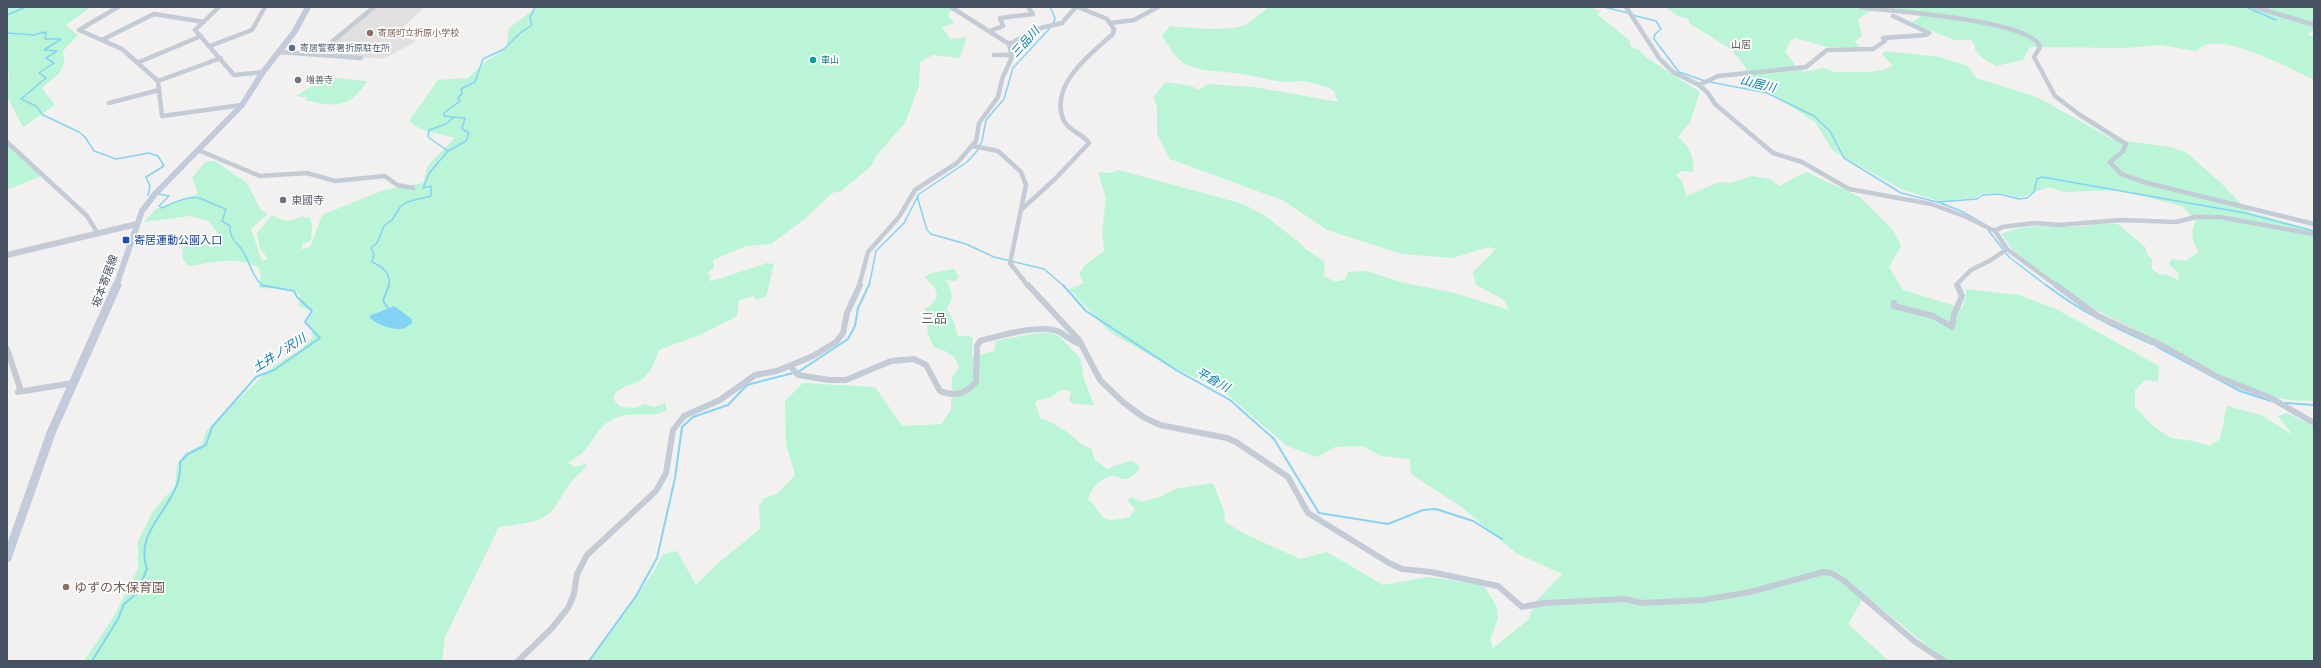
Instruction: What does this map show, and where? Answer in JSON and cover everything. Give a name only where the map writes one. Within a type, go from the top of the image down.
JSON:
[{"type":"main road","name":"坂本寄居線","points":[[7,558],[51,432],[116,287],[137,224],[148,202],[242,105],[263,72],[295,31],[308,7]]},
{"type":"street","points":[[118,7],[79,30],[122,49],[158,81],[162,116],[164,117],[242,105]]},
{"type":"street","points":[[219,7],[196,30],[234,75],[263,72]]},
{"type":"street","points":[[210,46],[246,34],[252,30],[265,7]]},
{"type":"street","points":[[316,55],[374,7]]},
{"type":"street","points":[[950,7],[1009,44]]},
{"type":"street","points":[[990,31],[1003,26],[1000,18],[1033,14],[1028,7]]},
{"type":"street","points":[[1009,44],[1047,27],[1062,23],[1077,7],[1111,23],[1134,20],[1158,7]]},
{"type":"street","points":[[1626,7],[1659,58],[1673,72],[1699,85],[1708,93],[1715,104],[1773,153],[1802,162],[1849,189],[1931,204],[1995,231],[2007,249],[2098,316],[2165,347],[2218,377],[2271,398],[2314,423]]},
{"type":"street","points":[[1860,7],[1901,14],[1956,17],[2033,37],[2038,41],[2040,48],[2034,57],[2055,96],[2080,115],[2126,144],[2123,152],[2110,162],[2121,174],[2173,190],[2314,224]]},
{"type":"street","points":[[2255,7],[2314,25]]},
{"type":"street","points":[[1699,85],[1718,76],[1806,67],[1814,63],[1822,52],[1827,50],[1873,49],[1885,41],[1883,38],[1926,36],[1929,33],[1910,24],[1906,20],[1874,10]]},
{"type":"street","points":[[102,40],[154,14],[204,22]]},
{"type":"street","points":[[1022,209],[1088,146],[1087,140],[1069,127],[1064,120],[1062,98],[1071,74],[1113,34],[1114,29],[1111,23]]},
{"type":"street","points":[[137,63],[201,36]]},
{"type":"street","points":[[518,661],[529,648],[551,629],[568,608],[574,594],[577,574],[587,555],[656,491],[666,473],[672,435],[677,423],[691,411],[720,400],[747,379],[793,370],[826,348],[844,333],[847,312],[862,280],[868,252],[899,217],[915,190],[957,163],[975,146],[981,118],[997,101],[1012,55],[1008,47],[1009,44]]},
{"type":"street","points":[[279,52],[361,58]]},
{"type":"street","points":[[994,55],[1012,55]]},
{"type":"street","points":[[158,81],[221,58]]},
{"type":"street","points":[[109,103],[159,90]]},
{"type":"street","points":[[7,142],[87,216],[97,232]]},
{"type":"street","points":[[975,146],[998,151],[1021,172],[1026,190],[1010,263],[1018,276],[1081,344],[1100,380],[1123,402],[1140,415],[1160,425],[1227,438],[1236,442],[1288,477],[1308,513],[1313,517],[1402,569],[1431,572],[1498,586],[1504,588],[1514,602],[1522,607],[1544,603],[1625,599],[1642,603],[1703,600],[1750,592],[1771,585],[1827,573],[1843,580],[1914,641],[1944,661]]},
{"type":"street","points":[[198,150],[249,173],[260,176],[307,173],[335,181],[345,181],[385,176],[397,185],[413,188]]},
{"type":"street","points":[[1995,231],[2002,227],[2035,223],[2059,225],[2121,220],[2176,222],[2196,217],[2220,217],[2313,234]]},
{"type":"street","points":[[7,255],[97,232],[137,224]]},
{"type":"street","points":[[1894,303],[1894,306],[1934,316],[1946,325],[1952,327],[1954,314],[1962,296],[1957,284],[1960,279],[1975,265],[1997,258],[2007,249]]},
{"type":"street","points":[[793,370],[824,380],[846,380],[891,361],[914,359],[926,365],[940,391],[957,395],[965,393],[976,382],[977,346],[980,341],[1046,330],[1061,332],[1072,342],[1081,344]]},
{"type":"street","points":[[7,350],[20,388],[18,392],[73,382]]},
{"type":"shaded area","name":"寄居町立折原小学校","points":[[376,7],[425,7],[396,33],[400,36],[417,41],[383,59],[320,54]]},
{"type":"green space","points":[[7,7],[91,7],[66,25],[78,35],[63,51],[64,64],[60,72],[42,88],[55,105],[23,127],[7,97],[9,74],[7,76]]},
{"type":"green space","points":[[537,7],[946,7],[952,10],[947,15],[955,23],[942,27],[950,39],[967,37],[960,58],[933,55],[920,62],[919,86],[905,123],[877,155],[871,166],[841,191],[832,193],[806,218],[771,244],[746,246],[713,260],[714,268],[707,273],[711,275],[709,281],[767,263],[774,264],[766,297],[755,300],[755,296],[739,300],[737,316],[699,335],[659,350],[652,368],[643,379],[624,387],[614,394],[614,400],[620,407],[635,408],[645,404],[654,407],[665,403],[667,410],[655,414],[620,416],[607,423],[582,453],[568,462],[573,467],[587,464],[566,488],[552,511],[534,521],[499,527],[445,637],[442,661],[84,661],[113,618],[138,569],[138,541],[153,511],[175,486],[177,464],[185,453],[202,445],[205,433],[217,419],[274,366],[300,350],[313,337],[311,334],[313,328],[307,322],[314,310],[299,307],[300,296],[296,292],[287,288],[259,288],[261,275],[259,268],[251,264],[234,261],[189,266],[186,264],[182,253],[183,247],[223,239],[208,221],[190,216],[144,222],[156,209],[198,194],[192,178],[205,162],[215,161],[247,183],[261,210],[268,214],[251,229],[262,261],[268,259],[260,248],[257,233],[272,215],[285,221],[304,216],[304,218],[310,217],[312,226],[311,240],[302,244],[302,249],[297,251],[310,247],[322,215],[384,190],[423,183],[428,165],[455,138],[420,129],[409,121],[438,80],[468,78],[486,61],[506,49],[509,28]]},
{"type":"green space","points":[[1269,7],[1592,7],[1600,12],[1597,14],[1630,41],[1630,46],[1639,50],[1647,58],[1700,92],[1690,122],[1678,137],[1688,148],[1693,162],[1693,172],[1681,171],[1676,175],[1682,182],[1687,196],[1719,182],[1730,183],[1752,176],[1770,179],[1779,186],[1806,172],[1860,197],[1892,229],[1901,246],[1889,267],[1903,290],[1962,308],[1966,297],[1966,289],[2019,295],[2056,309],[2159,366],[2158,382],[2145,380],[2135,390],[2135,407],[2153,426],[2171,438],[2193,441],[2210,446],[2220,439],[2227,406],[2261,415],[2293,435],[2278,416],[2287,413],[2314,426],[2314,661],[1946,661],[1865,595],[1848,624],[1889,661],[588,661],[653,573],[663,554],[677,551],[696,585],[717,564],[760,529],[759,506],[764,498],[777,494],[795,475],[786,444],[785,401],[803,383],[875,387],[902,426],[941,424],[951,410],[952,377],[959,368],[956,359],[953,356],[934,347],[928,334],[925,309],[933,303],[937,296],[935,288],[925,277],[931,273],[954,269],[959,277],[956,281],[946,280],[950,288],[952,298],[946,309],[952,317],[958,336],[969,336],[973,338],[972,357],[994,351],[996,341],[1036,333],[1052,333],[1060,337],[1081,359],[1084,379],[1094,405],[1074,404],[1069,401],[1071,391],[1066,390],[1062,390],[1051,397],[1035,402],[1040,418],[1060,428],[1080,443],[1091,448],[1095,460],[1107,469],[1130,461],[1133,461],[1140,467],[1134,475],[1129,478],[1125,479],[1113,476],[1105,478],[1094,487],[1088,499],[1104,518],[1113,520],[1130,517],[1135,509],[1127,500],[1132,497],[1143,502],[1162,496],[1175,489],[1213,483],[1224,511],[1225,522],[1245,534],[1300,559],[1327,552],[1383,585],[1428,577],[1483,585],[1496,606],[1498,616],[1490,640],[1493,648],[1528,620],[1536,601],[1562,574],[1516,553],[1460,506],[1411,474],[1410,459],[1381,456],[1362,446],[1335,447],[1317,457],[1287,446],[1222,390],[1165,364],[1110,332],[1069,289],[1084,283],[1079,274],[1085,265],[1104,251],[1102,232],[1106,198],[1098,172],[1110,173],[1119,170],[1243,204],[1264,215],[1300,243],[1305,249],[1324,261],[1325,270],[1323,275],[1331,280],[1339,281],[1346,279],[1348,272],[1367,271],[1400,282],[1455,293],[1509,310],[1504,300],[1476,285],[1473,272],[1496,249],[1488,247],[1453,258],[1402,254],[1327,230],[1284,201],[1170,159],[1157,134],[1157,107],[1153,98],[1165,82],[1191,86],[1199,90],[1208,84],[1254,87],[1338,102],[1333,90],[1313,83],[1302,81],[1284,82],[1190,66],[1178,58],[1162,35],[1170,26],[1221,29],[1240,26],[1247,24]]},
{"type":"green space","points":[[1665,7],[2314,7],[2314,32],[2307,33],[2314,38],[2313,79],[2275,61],[2244,49],[2216,43],[2205,45],[2195,51],[2160,45],[2126,48],[2030,47],[2023,60],[1996,66],[1982,58],[1975,50],[1975,45],[1971,40],[1955,40],[1911,23],[1920,17],[1919,12],[1875,8],[1858,19],[1862,36],[1855,41],[1859,47],[1827,47],[1795,38],[1790,41],[1785,52],[1795,64],[1794,65],[1804,72],[1823,68],[1835,72],[1869,72],[1882,70],[1893,66],[1882,54],[1885,51],[1939,57],[1968,66],[1976,78],[2037,97],[2112,139],[2171,147],[2187,153],[2222,184],[2249,212],[2314,230],[2314,401],[2290,400],[2251,393],[2172,348],[2084,304],[2014,251],[2001,234],[2011,230],[2036,226],[2072,227],[2118,224],[2146,248],[2146,253],[2152,260],[2152,269],[2160,275],[2166,274],[2179,280],[2178,272],[2169,265],[2171,259],[2186,261],[2199,252],[2195,245],[2192,233],[2196,221],[2182,206],[2118,190],[2064,192],[2049,187],[2018,198],[2002,193],[1993,193],[1980,194],[1975,198],[1938,201],[1901,189],[1832,150],[1816,123],[1750,79],[1745,67],[1732,50],[1689,23],[1689,19],[1678,16]]},
{"type":"green space","points":[[326,77],[367,81],[354,97],[340,104],[325,104],[305,100],[308,98],[296,96]]},
{"type":"green space","points":[[7,145],[41,176],[7,190]]},
{"type":"water","points":[[394,306],[412,319],[412,323],[403,329],[393,329],[375,322],[369,316]]},
{"type":"waterway","name":"土井ノ沢川","points":[[7,15],[26,7]]},
{"type":"waterway","points":[[454,117],[444,116],[444,113],[460,101],[458,98],[462,93],[461,89],[475,82],[483,59],[504,49],[520,33],[532,25],[530,18],[535,7]]},
{"type":"waterway","name":"三品川","points":[[1050,7],[1055,18],[1053,24]]},
{"type":"waterway","name":"山居川","points":[[1604,7],[1628,13]]},
{"type":"waterway","points":[[2246,7],[2276,20]]},
{"type":"waterway","points":[[1632,15],[1656,21],[1661,29],[1655,34],[1654,39],[1679,72],[1705,81],[1767,93],[1814,116],[1830,131],[1844,158],[1901,193],[1937,202],[1977,199],[1983,195],[1999,194],[2019,199],[2027,198],[2034,192],[2037,179],[2042,177],[2245,213],[2314,231]]},
{"type":"waterway","name":"三品川","points":[[917,197],[919,194],[967,162],[977,151],[982,141],[986,120],[1004,99],[1013,68],[1051,27]]},
{"type":"waterway","name":"土井ノ沢川","points":[[7,33],[34,35],[46,32],[45,39],[61,39],[44,50],[57,51],[46,58],[54,63],[39,73],[46,78],[21,99],[36,106],[43,115],[79,132],[85,137],[94,151],[116,159],[149,153],[158,156],[164,166],[146,177],[150,186],[148,195]]},
{"type":"waterway","points":[[448,151],[428,137],[429,130],[446,124],[454,117]]},
{"type":"waterway","points":[[448,151],[466,141],[469,133],[462,129],[465,118],[454,117]]},
{"type":"waterway","points":[[389,285],[389,277],[385,271],[380,266],[372,262],[374,254],[371,248],[377,243],[384,226],[392,220],[401,206],[407,202],[431,196],[431,186],[423,188],[430,172],[448,151]]},
{"type":"waterway","name":"土井ノ沢川","points":[[159,194],[169,196],[159,206],[162,208],[187,198],[197,198],[226,209],[222,221],[230,226],[231,235],[242,250],[254,275],[262,285]]},
{"type":"waterway","points":[[869,286],[876,251],[904,223],[917,197]]},
{"type":"waterway","name":"平倉川","points":[[917,197],[927,230],[931,234],[966,244],[994,257],[1044,269],[1064,286]]},
{"type":"waterway","points":[[1938,202],[1961,211],[1984,224]]},
{"type":"waterway","points":[[1988,230],[2009,257],[2047,286]]},
{"type":"waterway","name":"土井ノ沢川","points":[[92,661],[118,619],[124,604],[136,594],[147,569],[144,554],[146,540],[174,491],[179,477],[180,462],[188,454],[206,445],[212,427],[256,377],[274,370],[320,338],[305,322],[312,311],[297,297],[294,291],[262,285]]},
{"type":"waterway","points":[[388,308],[383,301],[389,285]]},
{"type":"waterway","points":[[798,372],[848,339],[855,326],[858,308],[869,285]]},
{"type":"waterway","points":[[2046,285],[2071,303],[2097,318],[2152,344]]},
{"type":"waterway","name":"平倉川","points":[[1064,286],[1086,311],[1176,370],[1230,400],[1274,439],[1319,513],[1388,524],[1423,510],[1436,509],[1473,521],[1502,539]]},
{"type":"waterway","points":[[2156,346],[2240,391],[2271,401]]},
{"type":"waterway","points":[[589,661],[636,596],[657,558],[675,478],[682,427],[693,417],[728,405],[747,385],[793,373]]},
{"type":"waterway","points":[[2285,403],[2314,405]]},
{"type":"place","name":"寄居町立折原小学校","points":[[370,33]]},
{"type":"place","name":"寄居警察署折原駐在所","points":[[292,48]]},
{"type":"place","name":"車山","points":[[813,60]]},
{"type":"place","name":"増善寺","points":[[298,80]]},
{"type":"place","name":"東國寺","points":[[283,200]]},
{"type":"place","name":"寄居運動公園入口","points":[[126,240]]},
{"type":"place","name":"ゆずの木保育園","points":[[66,587]]},
{"type":"district","name":"山居","points":[[1741,44]]},
{"type":"district","name":"三品","points":[[934,318]]}]
